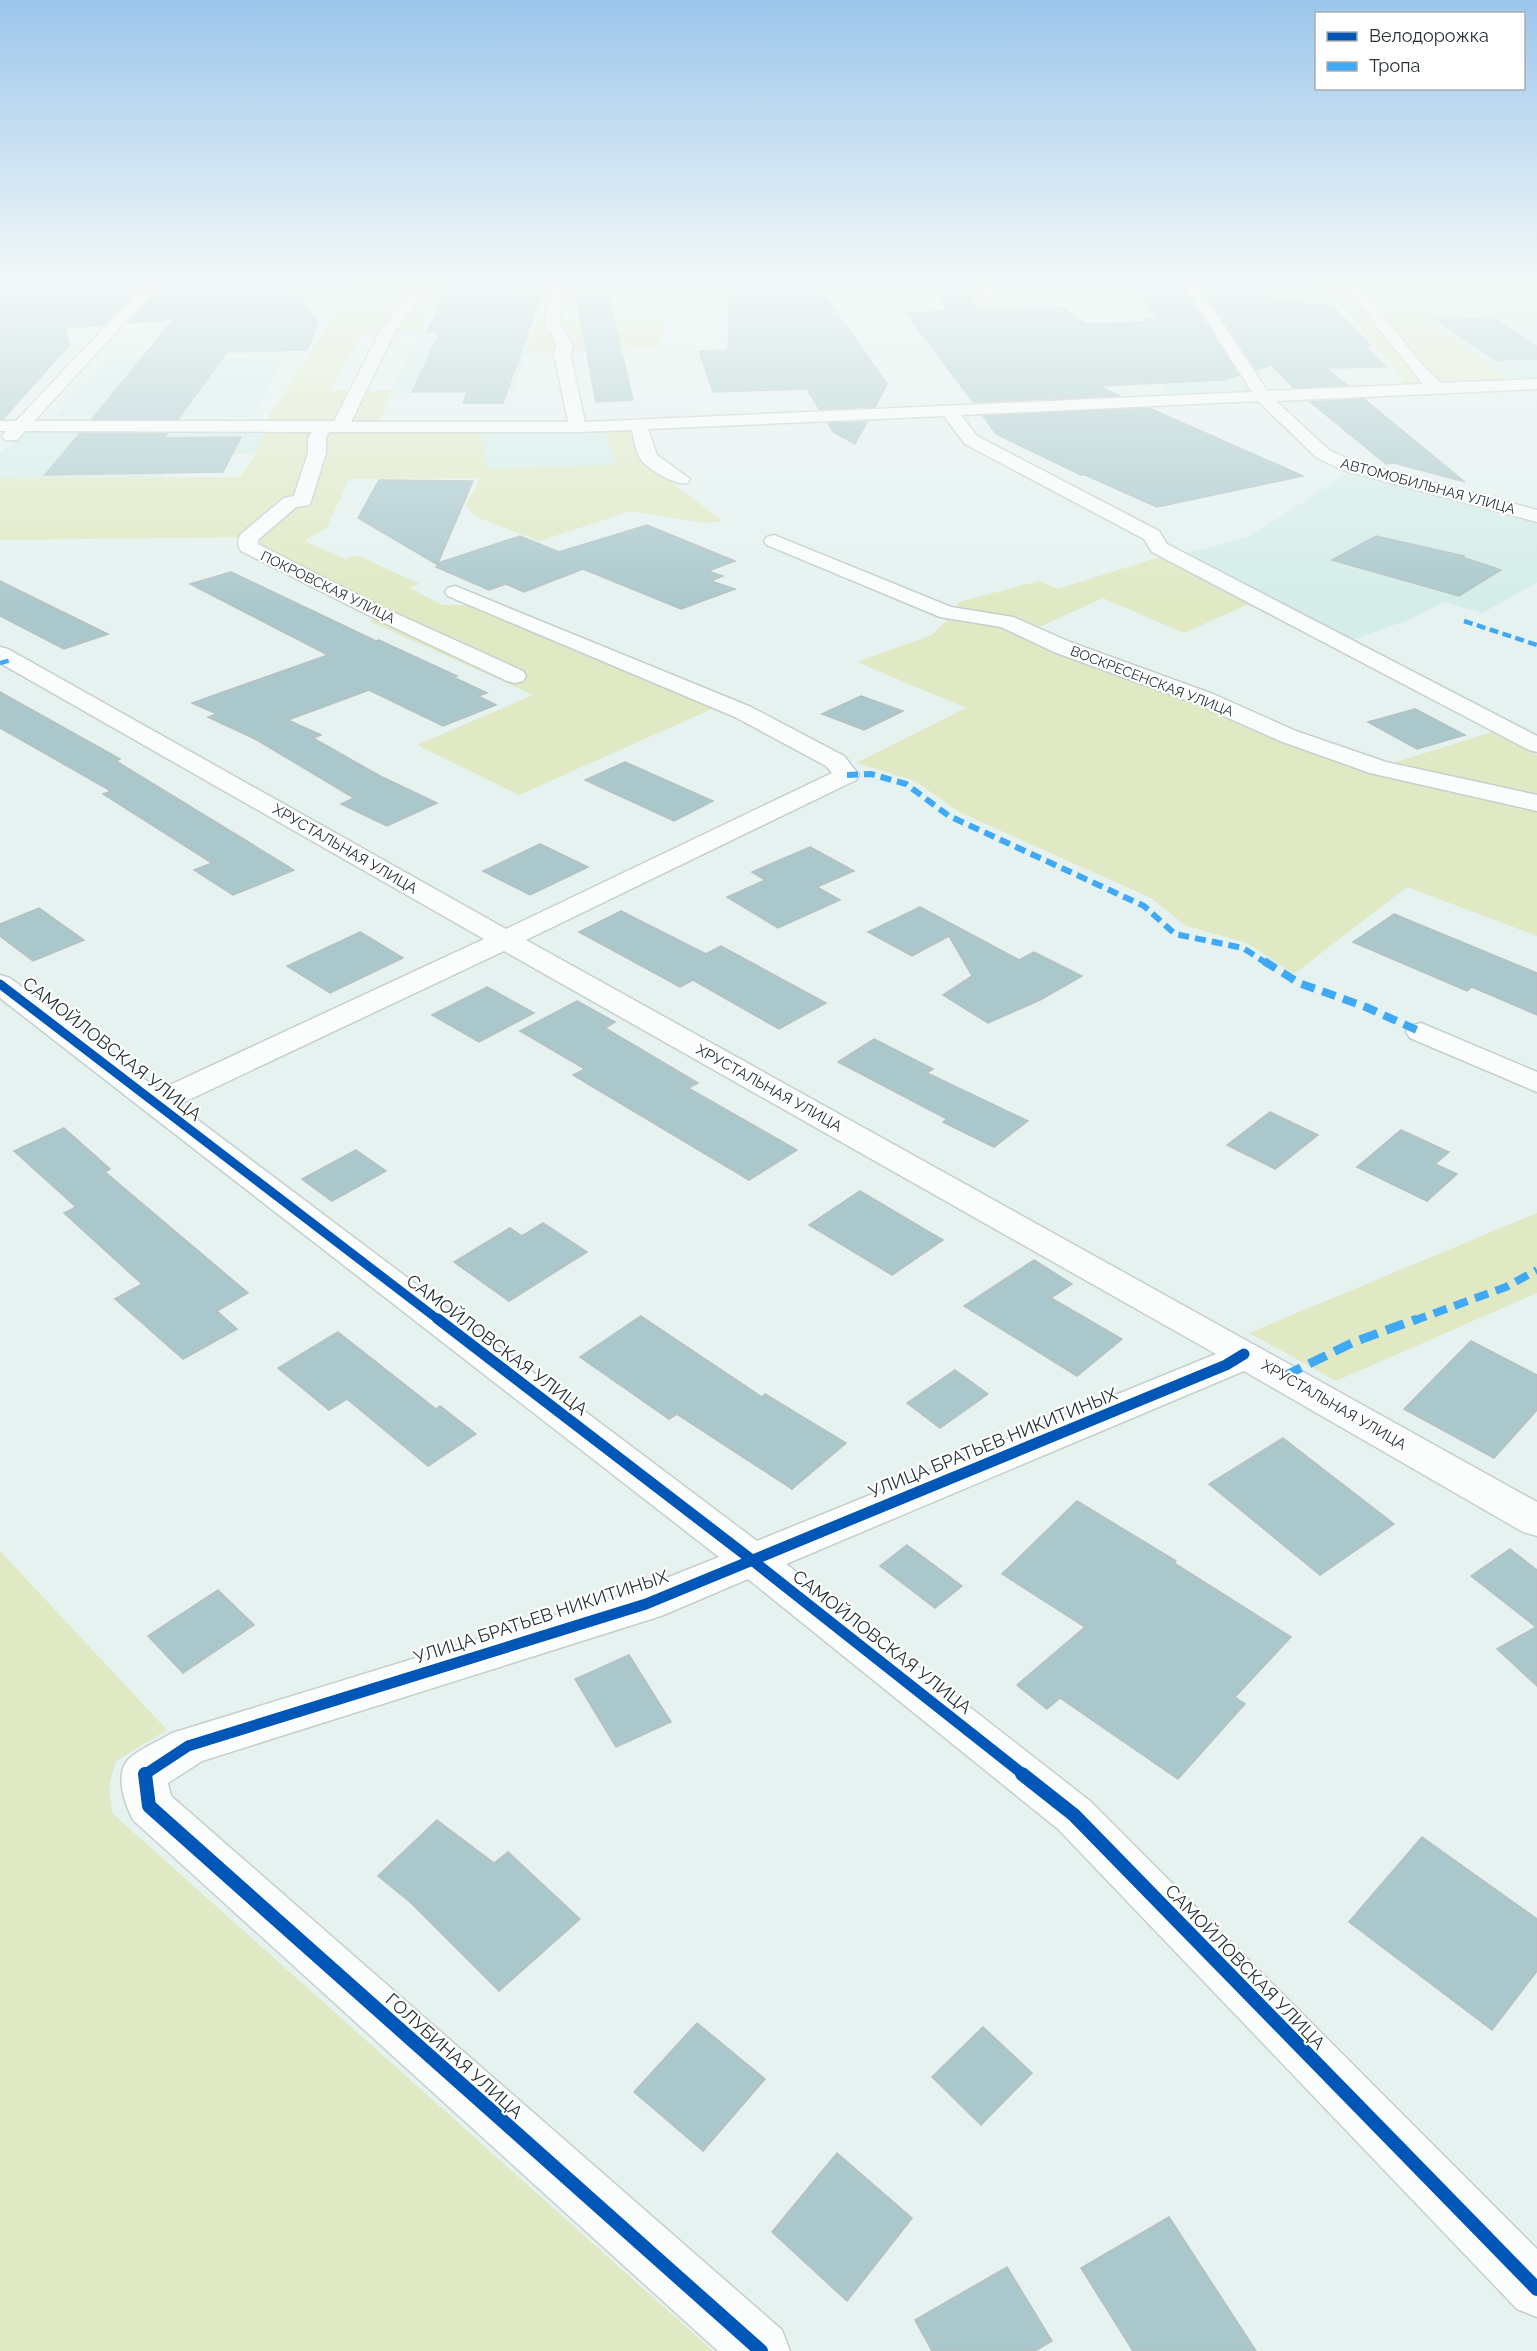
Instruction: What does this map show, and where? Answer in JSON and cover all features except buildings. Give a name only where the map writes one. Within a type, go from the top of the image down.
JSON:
[{"type":"street","points":[[0,446],[52,392]]},
{"type":"street","name":"ПОКРОВСКАЯ УЛИЦА","points":[[356,392],[343,418],[317,438],[317,453],[302,501],[291,502],[248,538],[248,547],[377,612],[515,676]]},
{"type":"street","points":[[570,392],[578,428]]},
{"type":"street","name":"АВТОМОБИЛЬНАЯ УЛИЦА","points":[[1260,392],[1323,454],[1334,461],[1537,516]]},
{"type":"street","points":[[0,426],[578,428],[1379,392]]},
{"type":"street","points":[[949,411],[971,440],[1152,535],[1159,548],[1537,745]]},
{"type":"street","points":[[639,426],[649,458],[681,480]]},
{"type":"street","name":"ВОСКРЕСЕНСКАЯ УЛИЦА","points":[[774,541],[947,613],[1006,621],[1062,647],[1205,699],[1288,736],[1379,768],[1537,803]]},
{"type":"street","points":[[155,1104],[506,940],[847,775],[835,761],[743,712],[455,592]]},
{"type":"street","name":"ХРУСТАЛЬНАЯ УЛИЦА","points":[[0,654],[1537,1521]]},
{"type":"street","name":"САМОЙЛОВСКАЯ УЛИЦА","points":[[0,984],[752,1560],[1074,1815],[1537,2289]]},
{"type":"street","points":[[1421,1032],[1537,1083]]},
{"type":"street","name":"УЛИЦА БРАТЬЕВ НИКИТИНЫХ","points":[[144,1774],[188,1746],[646,1604],[1226,1365],[1244,1354]]},
{"type":"street","name":"ГОЛУБИНАЯ УЛИЦА","points":[[144,1774],[149,1806],[761,2351]]},
{"type":"shaded area","points":[[76,392],[267,392],[253,417],[54,416]]},
{"type":"shaded area","points":[[392,392],[512,392],[512,393]]},
{"type":"shaded area","points":[[1163,392],[1247,392],[1243,393],[1165,397]]},
{"type":"shaded area","points":[[28,431],[266,431],[255,454],[175,455],[161,477],[0,478],[0,454],[21,433]]},
{"type":"shaded area","points":[[606,432],[618,465],[485,470],[481,433]]},
{"type":"shaded area","points":[[1350,471],[1537,522],[1537,582],[1483,613],[1443,602],[1411,619],[1348,641],[1185,554],[1251,536]]},
{"type":"green space","points":[[285,392],[392,392],[379,424],[264,423]]},
{"type":"green space","points":[[266,431],[481,433],[486,469],[617,465],[606,432],[630,432],[641,460],[723,521],[706,523],[630,511],[540,541],[476,517],[465,505],[480,478],[349,479],[327,527],[305,541],[345,559],[357,555],[420,584],[410,588],[442,605],[497,605],[738,700],[714,708],[519,795],[417,745],[533,695],[369,621],[390,612],[260,544],[261,537],[0,540],[0,478],[240,477]]},
{"type":"green space","points":[[1159,557],[1249,604],[1184,633],[1103,598],[1037,628],[1010,616],[959,610],[958,602],[1039,581],[1058,589]]},
{"type":"green space","points":[[949,618],[996,625],[1056,651],[1251,725],[1537,809],[1537,936],[1407,887],[1294,974],[1247,943],[1186,926],[1151,898],[959,812],[915,781],[856,763],[966,708],[857,662],[932,635]]},
{"type":"green space","points":[[1492,732],[1537,755],[1537,797],[1390,764]]},
{"type":"green space","points":[[1537,1213],[1537,1293],[1336,1381],[1249,1333]]},
{"type":"green space","points":[[0,1551],[167,1730],[116,1761],[109,1785],[112,1813],[713,2351],[0,2351]]},
{"type":"marked path","points":[[1464,621],[1537,645]]},
{"type":"marked path","points":[[0,663],[11,660]]},
{"type":"marked path","points":[[847,775],[871,774],[906,784],[949,816],[1144,906],[1175,934],[1243,948],[1299,983],[1366,1007],[1421,1032]]},
{"type":"marked path","points":[[1284,1376],[1354,1342],[1506,1287],[1537,1270]]},
{"type":"cycle path","points":[[0,984],[752,1560],[1074,1815],[1537,2289]]},
{"type":"cycle path","points":[[761,2351],[149,1806],[144,1774],[188,1746],[646,1604],[1226,1365],[1244,1354]]}]
